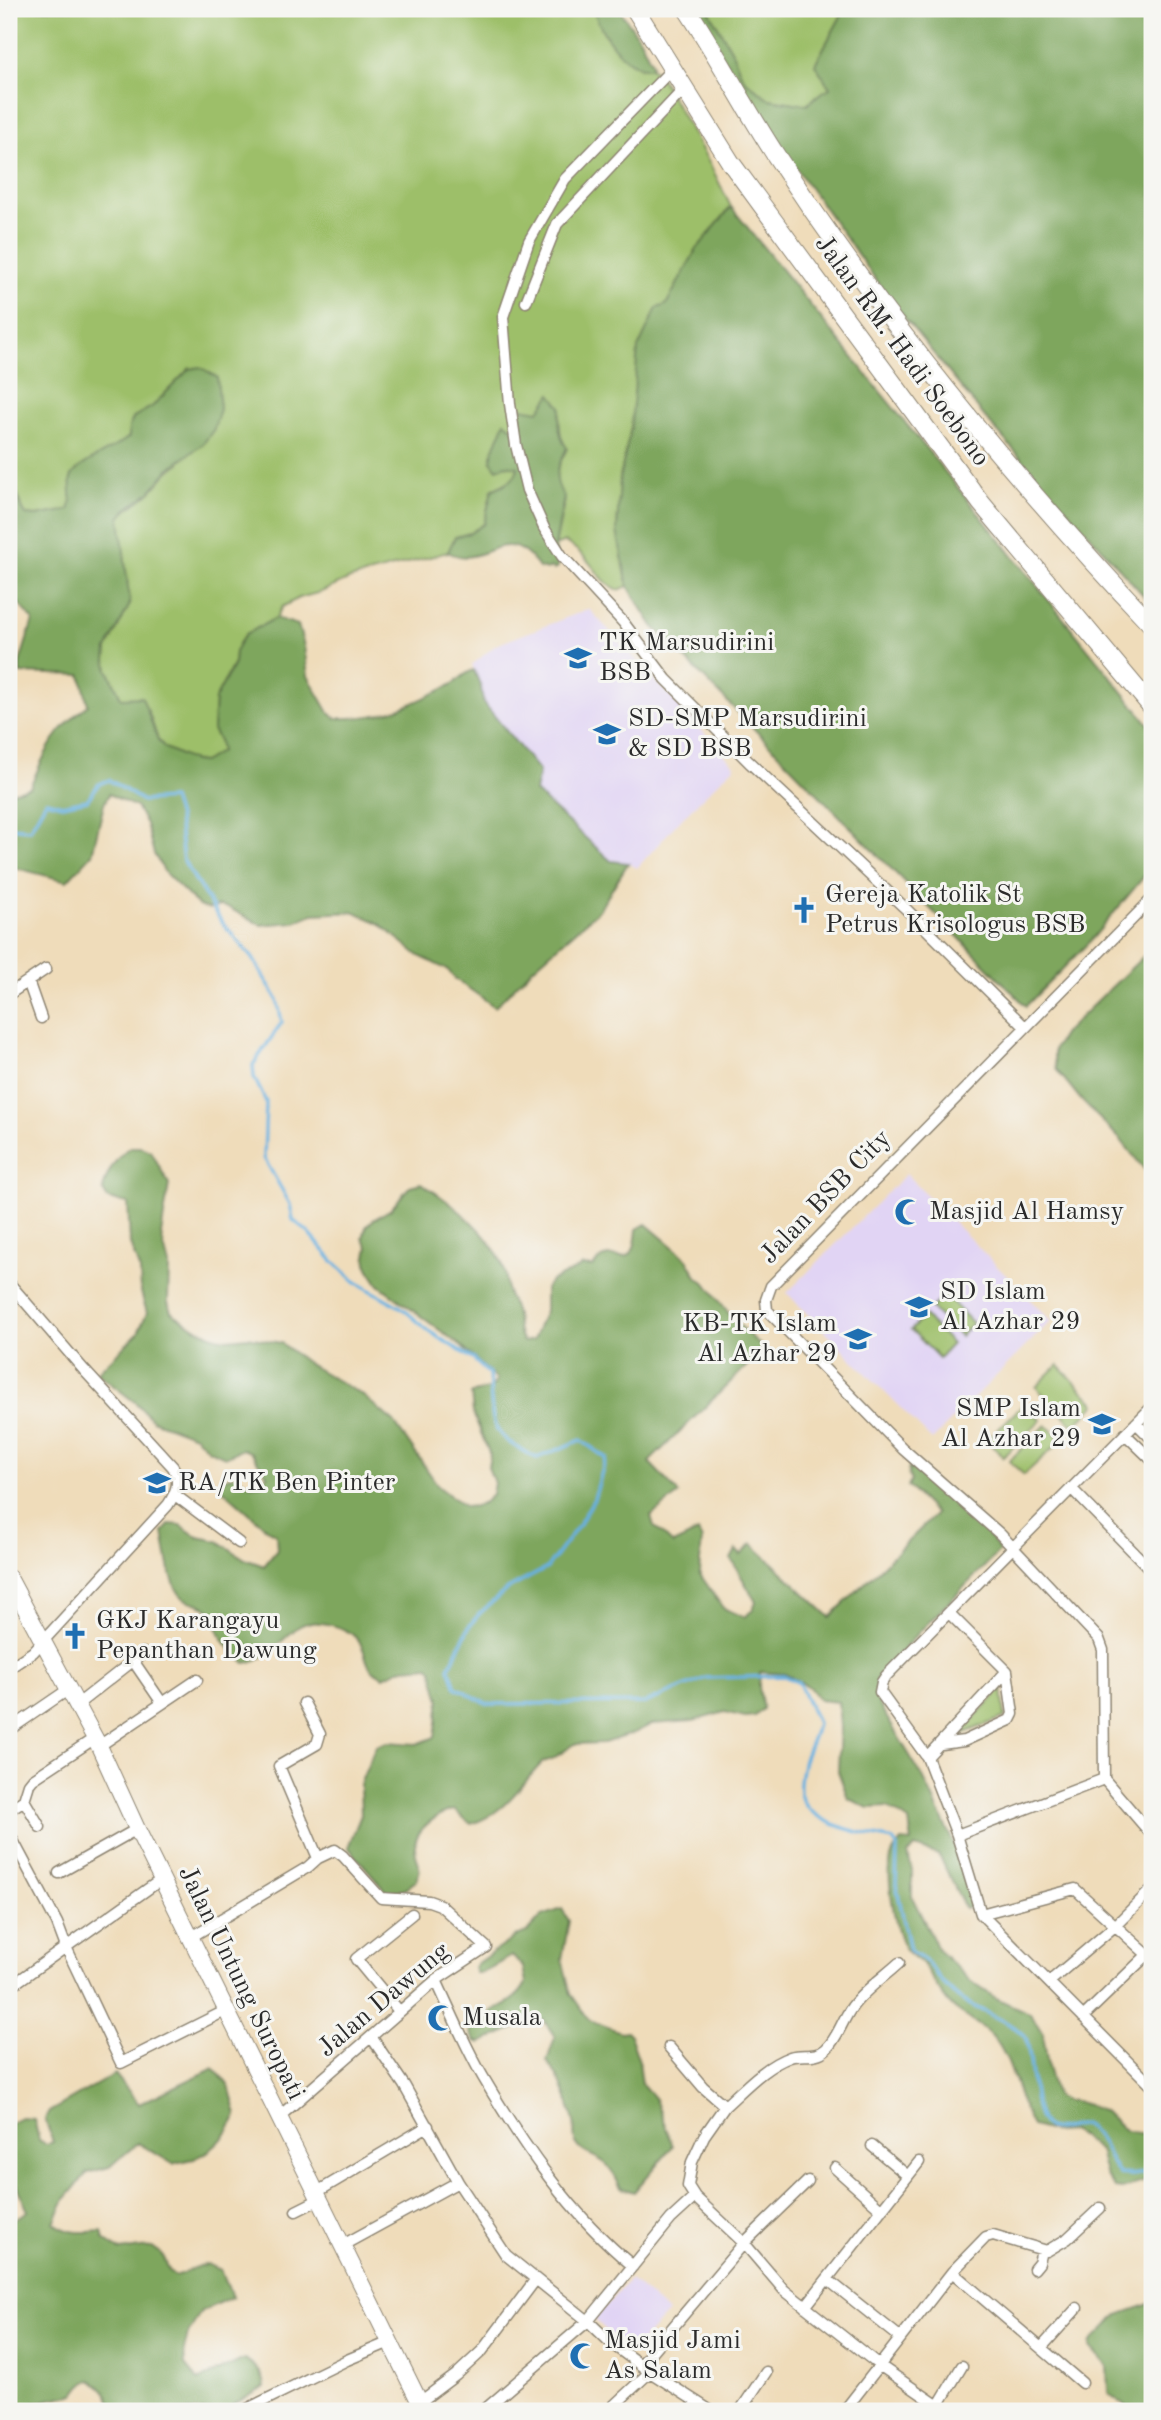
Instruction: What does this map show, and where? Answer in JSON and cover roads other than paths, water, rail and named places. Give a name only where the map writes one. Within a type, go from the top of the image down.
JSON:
[{"type":"main road","name":"Jalan RM. Hadi Soebono","points":[[635,9],[731,163],[981,503],[1152,708]]},
{"type":"main road","name":"Jalan RM. Hadi Soebono","points":[[687,9],[776,155],[888,314],[1013,471],[1152,625]]},
{"type":"main road","name":"Jalan Untung Suropati","points":[[9,1578],[97,1742],[137,1829],[422,2407]]},
{"type":"street","points":[[672,69],[565,179],[529,241],[503,317],[510,404],[527,490],[544,528],[562,556],[623,622],[666,678],[749,762],[904,906],[1025,1027]]},
{"type":"street","points":[[529,241],[556,224],[684,89]]},
{"type":"street","points":[[526,302],[556,224]]},
{"type":"street","name":"Jalan BSB City","points":[[1104,1779],[1099,1639],[998,1532],[884,1429],[767,1310],[766,1300],[771,1286],[1152,899]]},
{"type":"street","points":[[9,994],[46,968]]},
{"type":"street","points":[[28,981],[41,1018]]},
{"type":"street","points":[[9,1285],[173,1467],[178,1479],[175,1495],[115,1564],[33,1651],[9,1668]]},
{"type":"street","points":[[1152,1407],[886,1676],[880,1686],[880,1692],[927,1757],[957,1835],[982,1914],[1152,2086]]},
{"type":"street","points":[[1136,1423],[1152,1439]]},
{"type":"street","points":[[1125,1434],[1152,1460]]},
{"type":"street","points":[[1071,1488],[1152,1570]]},
{"type":"street","points":[[175,1495],[239,1543]]},
{"type":"street","points":[[941,1744],[964,1741],[1010,1720],[1013,1714],[1007,1671],[949,1613]]},
{"type":"street","points":[[78,1704],[143,1653]]},
{"type":"street","points":[[134,1662],[162,1703]]},
{"type":"street","points":[[927,1757],[1007,1671]]},
{"type":"street","points":[[9,1810],[24,1800],[33,1779],[197,1680]]},
{"type":"street","points":[[9,1730],[69,1689]]},
{"type":"street","points":[[191,1937],[309,1867],[318,1857],[279,1766],[320,1740],[320,1734],[304,1703]]},
{"type":"street","points":[[957,1835],[1104,1779],[1152,1835]]},
{"type":"street","points":[[24,1800],[40,1827]]},
{"type":"street","points":[[59,1873],[137,1829]]},
{"type":"street","points":[[9,1833],[57,1923],[119,2062],[227,2010]]},
{"type":"street","name":"Jalan Dawung","points":[[279,2116],[436,1980],[486,1947],[440,1905],[429,1901],[381,1898],[335,1850],[318,1857]]},
{"type":"street","points":[[14,1984],[162,1879]]},
{"type":"street","points":[[982,1914],[1073,1888],[1150,1957],[1083,2017]]},
{"type":"street","points":[[1049,1982],[1116,1925],[1152,1889]]},
{"type":"street","points":[[399,2011],[356,1959],[412,1914]]},
{"type":"street","points":[[900,1963],[852,2007],[833,2042],[819,2054],[792,2056],[780,2062],[759,2075],[725,2106],[704,2136],[692,2162],[688,2186],[695,2197],[744,2243],[784,2290],[879,2365],[941,2407],[962,2366]]},
{"type":"street","points":[[436,1980],[482,2076],[530,2150],[571,2205],[633,2266]]},
{"type":"street","points":[[372,2038],[428,2126],[458,2182],[506,2255],[588,2321],[612,2344],[711,2411]]},
{"type":"street","points":[[669,2047],[703,2087],[725,2106]]},
{"type":"street","points":[[296,2211],[428,2126]]},
{"type":"street","points":[[872,2146],[908,2176]]},
{"type":"street","points":[[805,2307],[919,2162]]},
{"type":"street","points":[[835,2168],[882,2210]]},
{"type":"street","points":[[608,2411],[744,2243],[808,2181]]},
{"type":"street","points":[[343,2245],[458,2182]]},
{"type":"street","points":[[483,2411],[588,2321],[671,2219],[695,2197]]},
{"type":"street","points":[[844,2411],[952,2272],[991,2235],[1042,2251],[1051,2250],[1100,2208]]},
{"type":"street","points":[[1034,2269],[1039,2263],[1042,2251]]},
{"type":"street","points":[[952,2272],[1082,2383]]},
{"type":"street","points":[[422,2407],[482,2351],[536,2278]]},
{"type":"street","points":[[827,2279],[901,2338]]},
{"type":"street","points":[[1041,2347],[1077,2308]]},
{"type":"street","points":[[243,2411],[390,2342]]},
{"type":"street","points":[[740,2411],[766,2372]]},
{"type":"waterway","points":[[9,827],[30,829],[46,801],[62,805],[87,800],[99,784],[109,780],[143,801],[172,799],[178,817],[183,860],[221,921],[252,957],[277,999],[282,1022],[253,1065],[254,1077],[266,1102],[264,1158],[290,1204],[293,1220],[356,1282],[402,1308],[430,1332],[473,1359],[489,1374],[493,1417],[501,1434],[509,1442],[537,1458],[581,1440],[606,1458],[594,1499],[547,1568],[506,1590],[470,1625],[449,1668],[456,1687],[487,1704],[645,1703],[706,1678],[784,1676],[799,1683],[817,1723],[803,1764],[801,1797],[807,1807],[828,1822],[893,1840],[897,1847],[896,1884],[910,1950],[922,1958],[959,1998],[1024,2035],[1030,2056],[1035,2102],[1044,2125],[1055,2129],[1083,2124],[1100,2140],[1119,2174],[1152,2172]]},
{"type":"place","name":"TK Marsudirini BSB","points":[[578,658]]},
{"type":"place","name":"SD-SMP Marsudirini & SD BSB","points":[[607,734]]},
{"type":"place","name":"Gereja Katolik St Petrus Krisologus BSB","points":[[804,910]]},
{"type":"place","name":"Masjid Al Hamsy","points":[[908,1212]]},
{"type":"place","name":"SD Islam Al Azhar 29","points":[[919,1307]]},
{"type":"place","name":"KB-TK Islam Al Azhar 29","points":[[858,1339]]},
{"type":"place","name":"SMP Islam Al Azhar 29","points":[[1102,1424]]},
{"type":"place","name":"RA/TK Ben Pinter","points":[[157,1483]]},
{"type":"place","name":"GKJ Karangayu Pepanthan Dawung","points":[[75,1636]]},
{"type":"place","name":"Musala","points":[[441,2018]]},
{"type":"place","name":"Masjid Jami As Salam","points":[[583,2356]]}]
